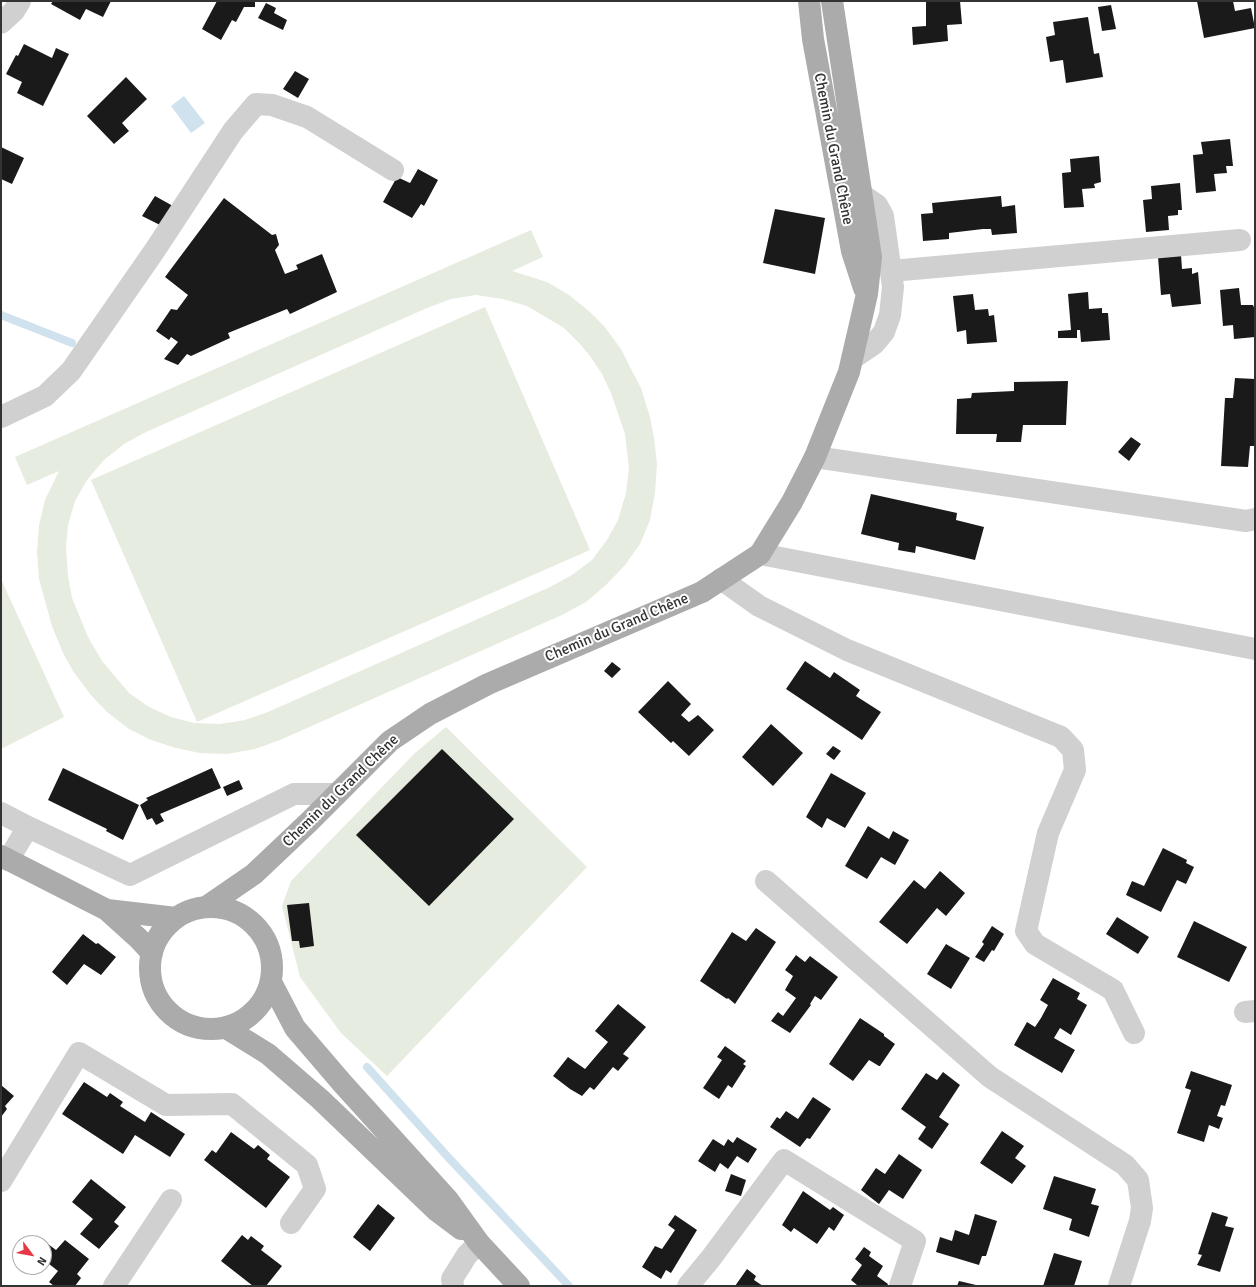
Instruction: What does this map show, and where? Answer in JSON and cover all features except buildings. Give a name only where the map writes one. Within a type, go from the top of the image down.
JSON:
[{"type":"main road","name":"Chemin du Grand Chêne","points":[[809,1],[813,39],[852,250],[867,294]]},
{"type":"main road","name":"Chemin du Grand Chêne","points":[[206,907],[254,874],[390,741],[430,714],[488,684],[702,592],[760,554],[792,502],[815,457],[849,372],[867,294],[871,257],[832,1]]},
{"type":"main road","points":[[4,858],[107,910],[152,953]]},
{"type":"main road","points":[[249,920],[248,900],[254,874]]},
{"type":"main road","points":[[206,907],[221,907],[236,912],[249,920],[261,932],[269,948],[272,964],[271,982],[265,998],[255,1011],[242,1022],[226,1028],[210,1030],[194,1028],[180,1022],[167,1012],[158,999],[152,984],[150,968],[152,953],[157,939],[165,928],[176,918],[190,911],[206,907]]},
{"type":"main road","points":[[107,910],[176,918]]},
{"type":"main road","points":[[271,982],[295,1028],[343,1084],[448,1200],[479,1243],[519,1286]]},
{"type":"main road","points":[[226,1028],[268,1054],[320,1099],[437,1211],[479,1243]]},
{"type":"street","points":[[1,23],[14,11],[20,1]]},
{"type":"street","points":[[1,417],[44,396],[71,371],[155,250],[232,131],[256,104],[272,105],[307,117],[392,170]]},
{"type":"street","points":[[852,359],[874,344],[884,332],[890,315],[893,286],[883,216],[877,205],[861,194]]},
{"type":"street","points":[[891,270],[1240,240]]},
{"type":"street","points":[[815,457],[1238,520],[1246,521],[1255,519]]},
{"type":"street","points":[[760,554],[1255,649]]},
{"type":"street","points":[[721,579],[759,606],[847,650],[1061,737],[1074,750],[1075,770],[1048,833],[1026,930],[1035,944],[1114,990],[1134,1033]]},
{"type":"street","points":[[1,813],[130,875],[294,794],[337,794]]},
{"type":"street","points":[[4,858],[28,827]]},
{"type":"street","points":[[766,881],[990,1077],[1125,1165],[1138,1180],[1142,1208],[1140,1221],[1119,1286]]},
{"type":"street","points":[[1,1182],[79,1053],[166,1105],[232,1104],[307,1165],[315,1189],[291,1223]]},
{"type":"street","points":[[688,1286],[711,1258],[784,1160],[915,1241],[900,1286]]},
{"type":"street","points":[[114,1286],[171,1200]]},
{"type":"street","points":[[453,1286],[452,1279],[467,1255],[479,1243]]},
{"type":"shaded area","points":[[531,230],[543,257],[512,271],[547,282],[569,295],[604,326],[621,349],[641,388],[650,417],[657,464],[655,493],[650,520],[640,544],[625,565],[606,585],[586,602],[562,615],[280,740],[255,749],[227,754],[200,753],[176,748],[151,740],[129,729],[107,712],[90,694],[73,671],[63,653],[52,626],[39,579],[37,552],[39,525],[45,500],[59,471],[27,485],[15,457]],"holes":[[[476,295],[503,299],[527,306],[564,328],[580,344],[602,374],[611,393],[625,434],[629,468],[626,493],[618,520],[607,540],[592,560],[572,575],[550,587],[268,712],[245,720],[220,724],[194,723],[171,717],[149,707],[129,693],[102,661],[88,637],[72,598],[68,576],[66,548],[68,525],[75,501],[87,480],[104,460],[124,444],[146,432],[427,308],[451,299]]]},
{"type":"shaded area","points":[[485,307],[590,550],[197,722],[91,480]]},
{"type":"shaded area","points":[[1,579],[64,717],[1,749]]},
{"type":"shaded area","points":[[446,727],[587,867],[387,1076],[341,1033],[300,977],[282,906],[291,881],[415,753]]},
{"type":"water","points":[[184,96],[205,123],[191,133],[171,106]]},
{"type":"waterway","points":[[1,315],[72,343]]},
{"type":"waterway","points":[[367,1067],[447,1156],[569,1286]]}]
